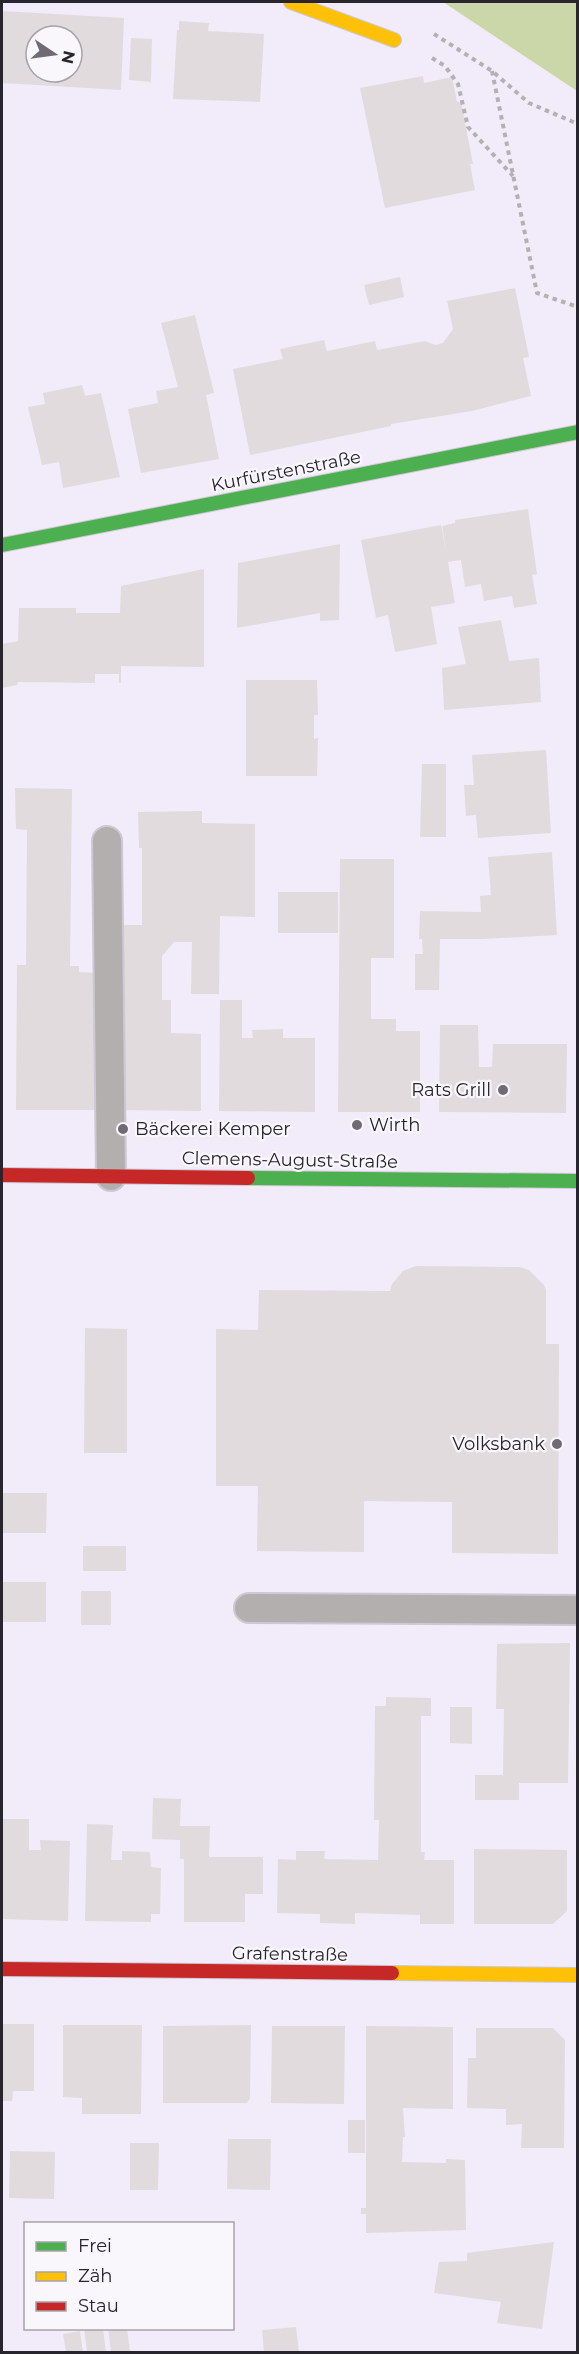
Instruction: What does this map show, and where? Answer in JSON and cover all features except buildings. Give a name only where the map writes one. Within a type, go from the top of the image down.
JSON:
[{"type":"street","points":[[291,2],[394,40]]},
{"type":"street","name":"Kurfürstenstraße","points":[[2,546],[578,432]]},
{"type":"street","name":"Clemens-August-Straße","points":[[2,1175],[578,1181]]},
{"type":"street","name":"Grafenstraße","points":[[2,1970],[578,1975]]},
{"type":"lane","points":[[107,841],[111,1176]]},
{"type":"lane","points":[[249,1608],[578,1610]]},
{"type":"path","points":[[394,40],[411,45],[445,66],[458,84],[468,127],[515,177]]},
{"type":"path","points":[[578,124],[529,103],[492,70],[537,293],[578,307]]},
{"type":"green space","points":[[443,2],[577,2],[577,91]]},
{"type":"traffic: fast","points":[[2,545],[578,432]]},
{"type":"traffic: fast","points":[[248,1178],[578,1181]]},
{"type":"traffic: slow","points":[[291,2],[394,40]]},
{"type":"traffic: slow","points":[[392,1973],[578,1975]]},
{"type":"traffic: jam","points":[[2,1175],[248,1178]]},
{"type":"traffic: jam","points":[[2,1969],[392,1973]]},
{"type":"place","name":"Rats Grill","points":[[503,1090]]},
{"type":"place","name":"Wirth","points":[[357,1125]]},
{"type":"place","name":"Bäckerei Kemper","points":[[123,1129]]},
{"type":"place","name":"Volksbank","points":[[557,1444]]}]
